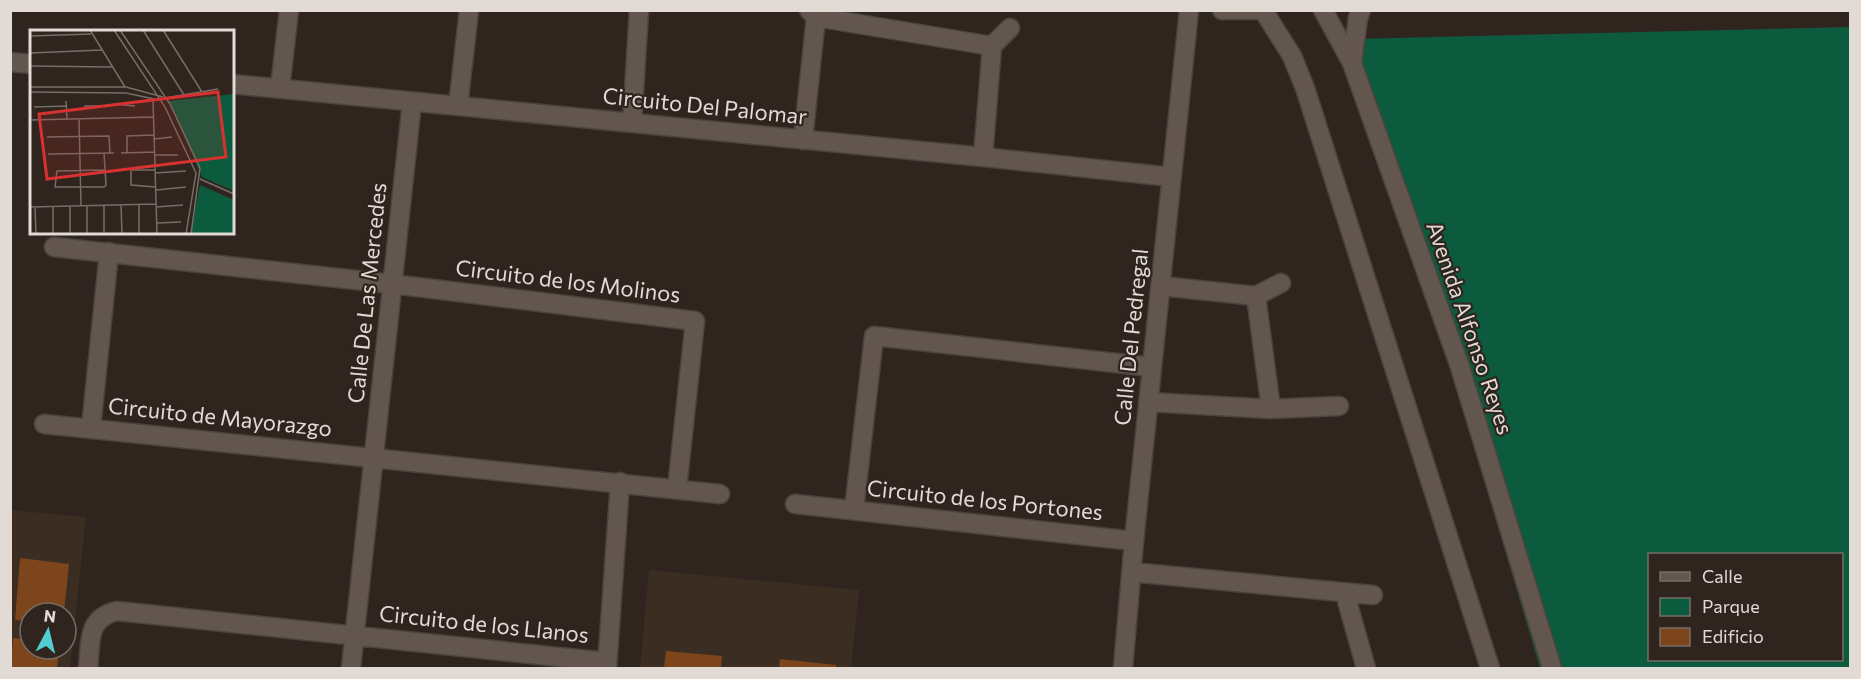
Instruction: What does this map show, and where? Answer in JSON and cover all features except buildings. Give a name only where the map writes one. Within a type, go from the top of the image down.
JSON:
[{"type":"street","points":[[280,88],[289,10]]},
{"type":"street","points":[[458,106],[469,10]]},
{"type":"street","points":[[632,123],[639,10]]},
{"type":"street","name":"Calle Del Pedregal","points":[[1123,669],[1134,541],[1189,10]]},
{"type":"street","points":[[1222,10],[1264,11],[1292,56],[1305,88],[1491,669]]},
{"type":"street","name":"Avenida Alfonso Reyes","points":[[1323,10],[1352,63],[1459,363],[1552,669]]},
{"type":"street","points":[[1352,63],[1361,10]]},
{"type":"street","points":[[803,140],[812,14],[992,46]]},
{"type":"street","points":[[983,157],[992,46],[1010,28]]},
{"type":"street","points":[[10,62],[30,64]]},
{"type":"street","name":"Circuito Del Palomar","points":[[234,84],[1172,177]]},
{"type":"street","name":"Calle De Las Mercedes","points":[[351,669],[412,102]]},
{"type":"street","points":[[54,247],[392,284]]},
{"type":"street","name":"Circuito de Mayorazgo","points":[[109,252],[91,428],[374,458]]},
{"type":"street","points":[[1161,286],[1256,296],[1281,283]]},
{"type":"street","name":"Circuito de los Molinos","points":[[392,284],[695,321],[677,489]]},
{"type":"street","points":[[1256,296],[1271,409]]},
{"type":"street","name":"Circuito de los Portones","points":[[1134,541],[854,510],[874,336],[1152,367]]},
{"type":"street","points":[[1148,402],[1271,409],[1338,406]]},
{"type":"street","points":[[44,424],[91,428]]},
{"type":"street","points":[[374,458],[720,494]]},
{"type":"street","name":"Circuito de los Llanos","points":[[88,669],[96,620],[106,613],[117,611],[355,634],[607,665],[620,482]]},
{"type":"street","points":[[795,504],[854,510]]},
{"type":"street","points":[[1131,572],[1373,595]]},
{"type":"street","points":[[1345,594],[1366,669]]},
{"type":"shaded area","points":[[10,510],[86,517],[77,601],[18,601],[18,661],[71,661],[70,668],[11,668]]},
{"type":"shaded area","points":[[649,570],[859,590],[851,668],[640,668]]},
{"type":"green space","points":[[1850,27],[1850,668],[1540,668],[1353,39]]}]
